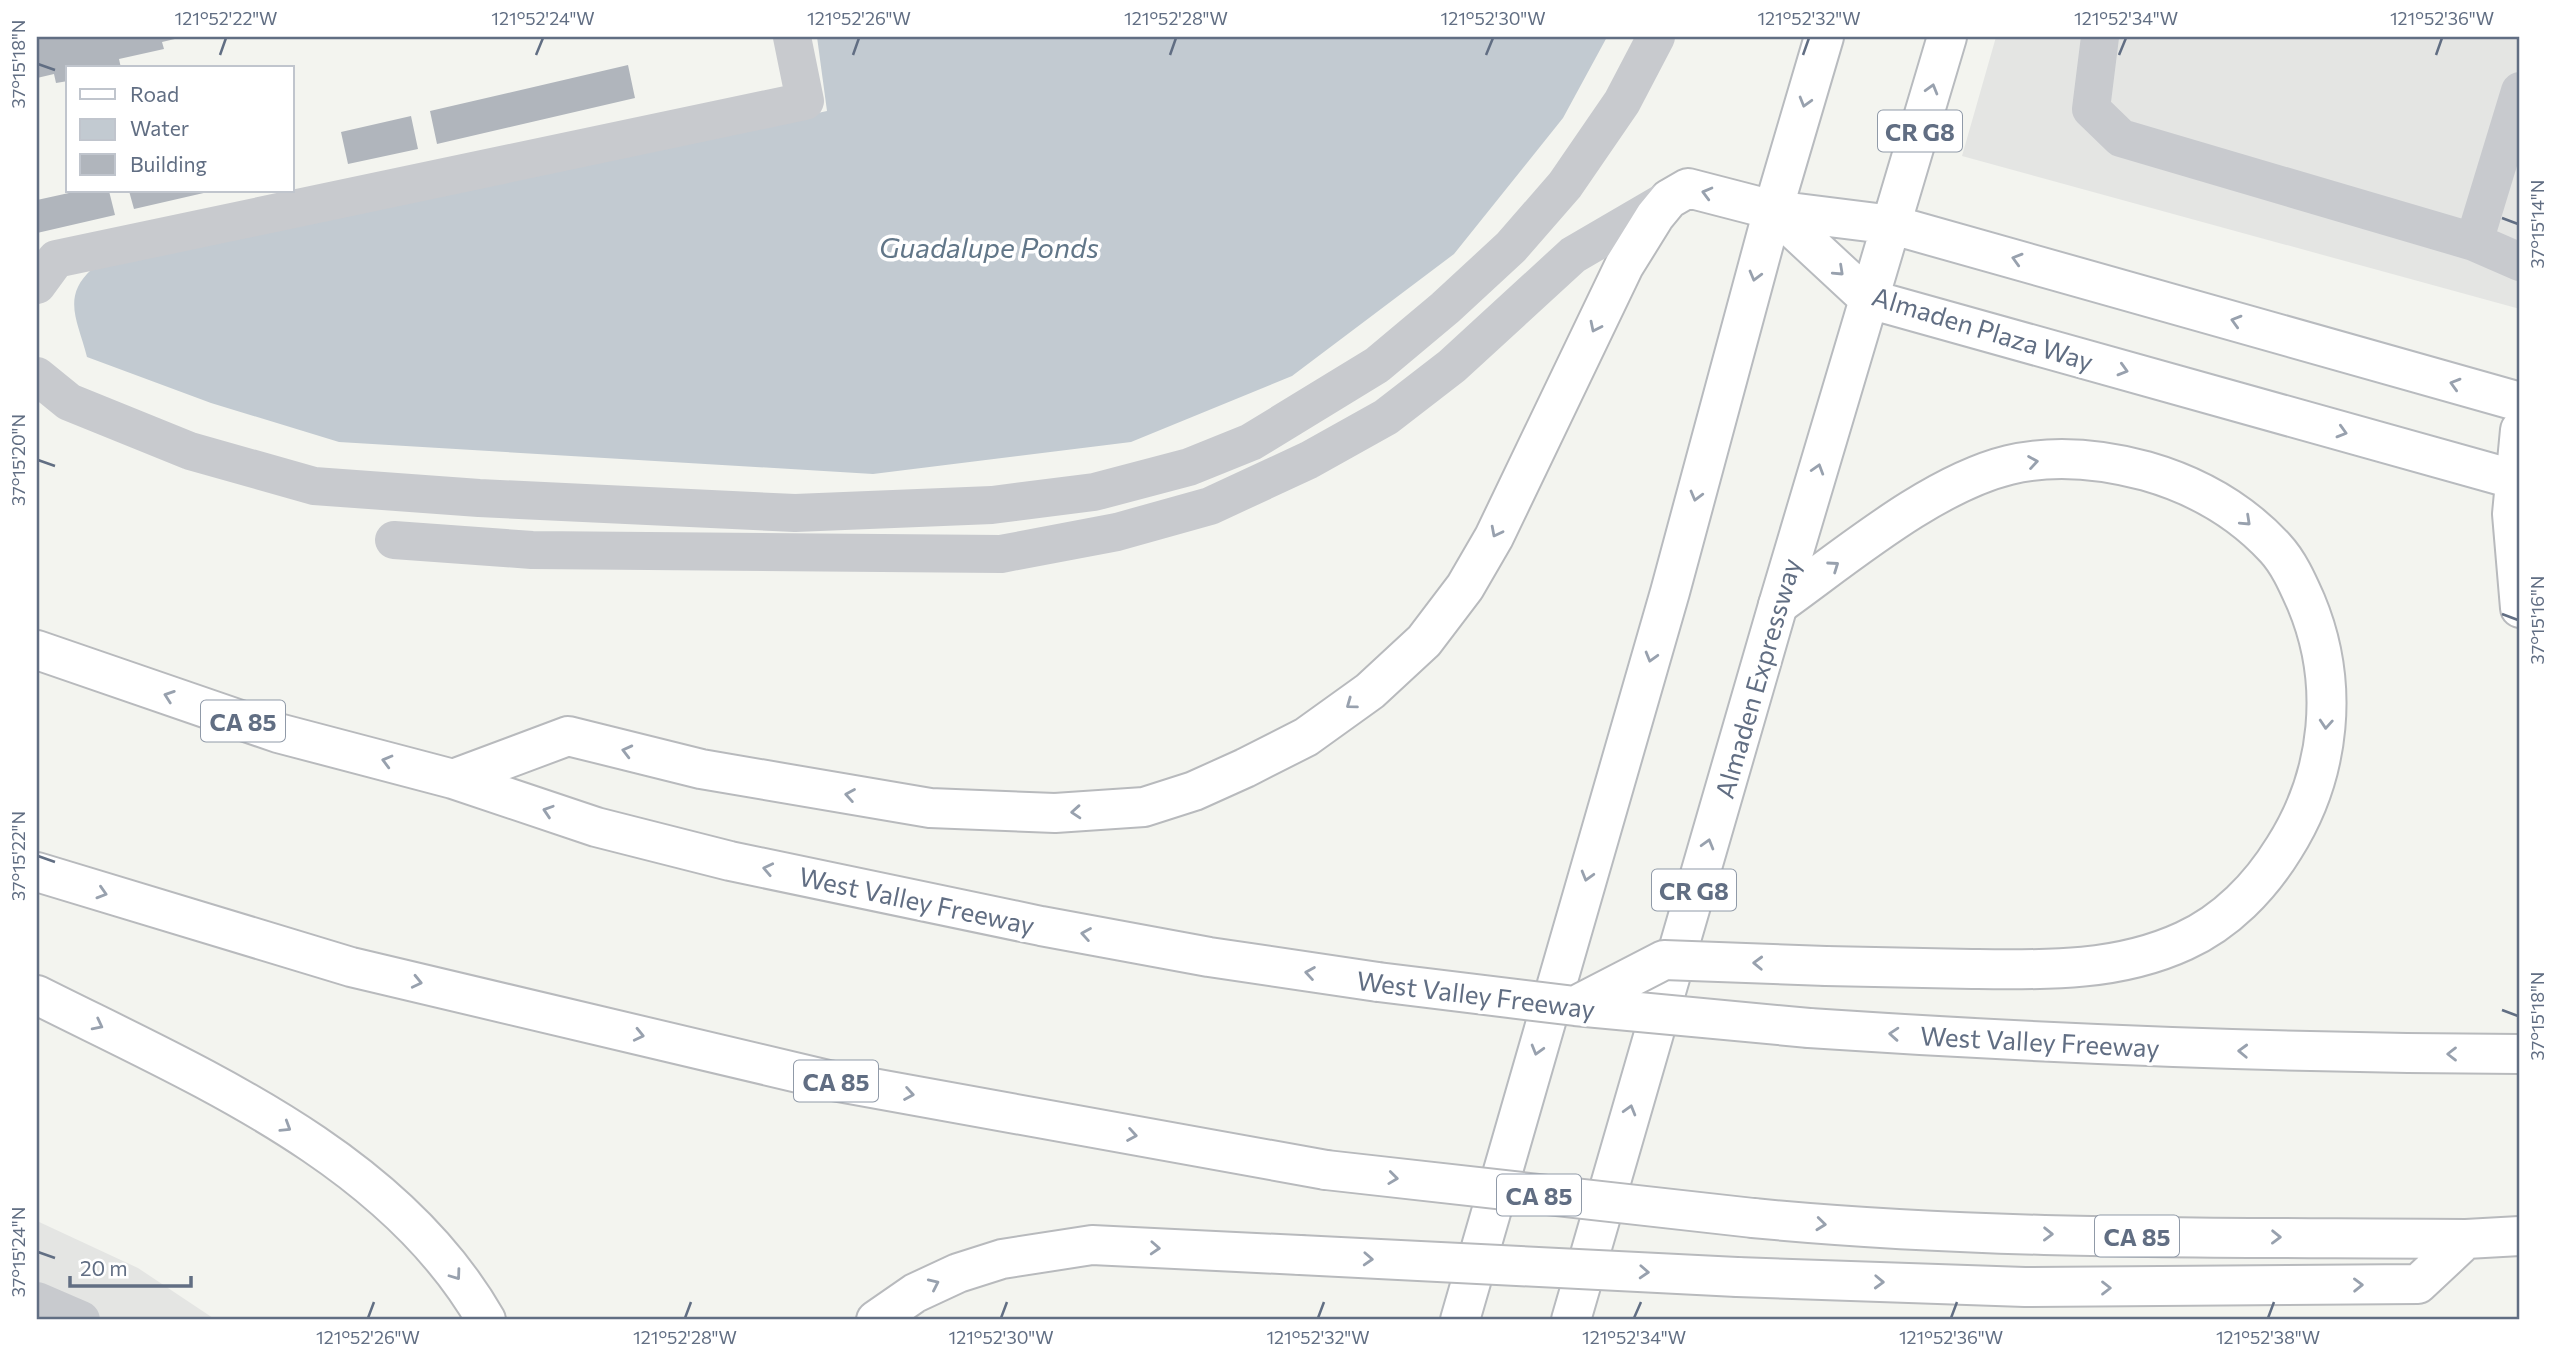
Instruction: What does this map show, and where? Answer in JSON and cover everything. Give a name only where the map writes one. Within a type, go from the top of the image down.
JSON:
[{"type":"main road","points":[[1460,1320],[1670,592],[1773,210],[1824,37]]},
{"type":"main road","name":"Almaden Expressway","points":[[1571,1320],[1778,605],[1947,37]]},
{"type":"main road","points":[[453,779],[568,736],[701,769],[930,808],[1055,813],[1144,807],[1194,791],[1245,768],[1306,737],[1370,691],[1424,641],[1465,587],[1494,537],[1624,266],[1669,199],[1688,188],[1773,210],[1893,225],[2520,402]]},
{"type":"main road","name":"Almaden Plaza Way","points":[[1773,210],[1869,299],[2517,480]]},
{"type":"main road","points":[[2520,430],[2513,527],[2520,608]]},
{"type":"main road","points":[[1575,1006],[1664,960],[2046,970],[2098,966],[2153,954],[2186,940],[2224,917],[2251,892],[2295,832],[2312,795],[2323,754],[2327,713],[2324,666],[2315,624],[2298,583],[2277,550],[2234,510],[2173,478],[2115,462],[2059,458],[2007,466],[1953,486],[1778,605]]},
{"type":"main road","name":"CA 85","points":[[37,650],[278,733],[453,779]]},
{"type":"main road","name":"West Valley Freeway","points":[[453,779],[596,827],[730,861],[1041,926],[1209,957],[1378,982],[1575,1006],[1808,1028],[1998,1041],[2312,1054],[2520,1054]]},
{"type":"main road","name":"CA 85","points":[[37,872],[351,967],[828,1080],[1326,1170],[1841,1226],[1962,1232],[2466,1239],[2520,1236]]},
{"type":"main road","points":[[37,995],[228,1090],[317,1146],[372,1190],[435,1247],[486,1320]]},
{"type":"main road","points":[[876,1320],[915,1293],[958,1273],[1002,1259],[1092,1245],[1737,1277],[2039,1287],[2417,1284],[2466,1239]]},
{"type":"lane","points":[[37,285],[56,259],[805,101],[792,37]]},
{"type":"lane","points":[[37,376],[69,402],[190,451],[314,486],[479,498],[795,513],[992,506],[1094,492],[1189,467],[1251,442],[1377,365],[1445,308],[1511,247],[1565,185],[1622,102],[1656,37]]},
{"type":"lane","points":[[2100,37],[2091,109],[2121,138],[2474,242],[2520,262]]},
{"type":"lane","points":[[2474,242],[2520,91]]},
{"type":"lane","points":[[394,540],[533,550],[1001,554],[1117,532],[1210,506],[1309,460],[1386,417],[1452,366],[1573,255],[1669,199]]},
{"type":"lane","points":[[37,1301],[81,1320]]},
{"type":"shaded area","points":[[1996,37],[2520,37],[2520,309],[1962,156]]},
{"type":"shaded area","points":[[37,1221],[138,1268],[216,1320],[37,1320]]},
{"type":"water","name":"Guadalupe Ponds","points":[[817,37],[1607,37],[1563,118],[1454,254],[1292,376],[1131,442],[873,474],[339,442],[211,403],[87,357],[76,321],[74,300],[83,279],[92,269],[827,111]]},
{"type":"building","points":[[37,37],[179,37],[162,42],[164,49],[119,59],[121,66],[66,66],[66,81],[56,83],[54,74],[37,78]]},
{"type":"building","points":[[628,65],[635,98],[437,144],[430,111]]},
{"type":"building","points":[[411,116],[418,149],[348,164],[341,132]]},
{"type":"building","points":[[73,192],[109,192],[115,215],[37,233],[37,200]]},
{"type":"building","points":[[129,192],[208,192],[134,209]]}]
